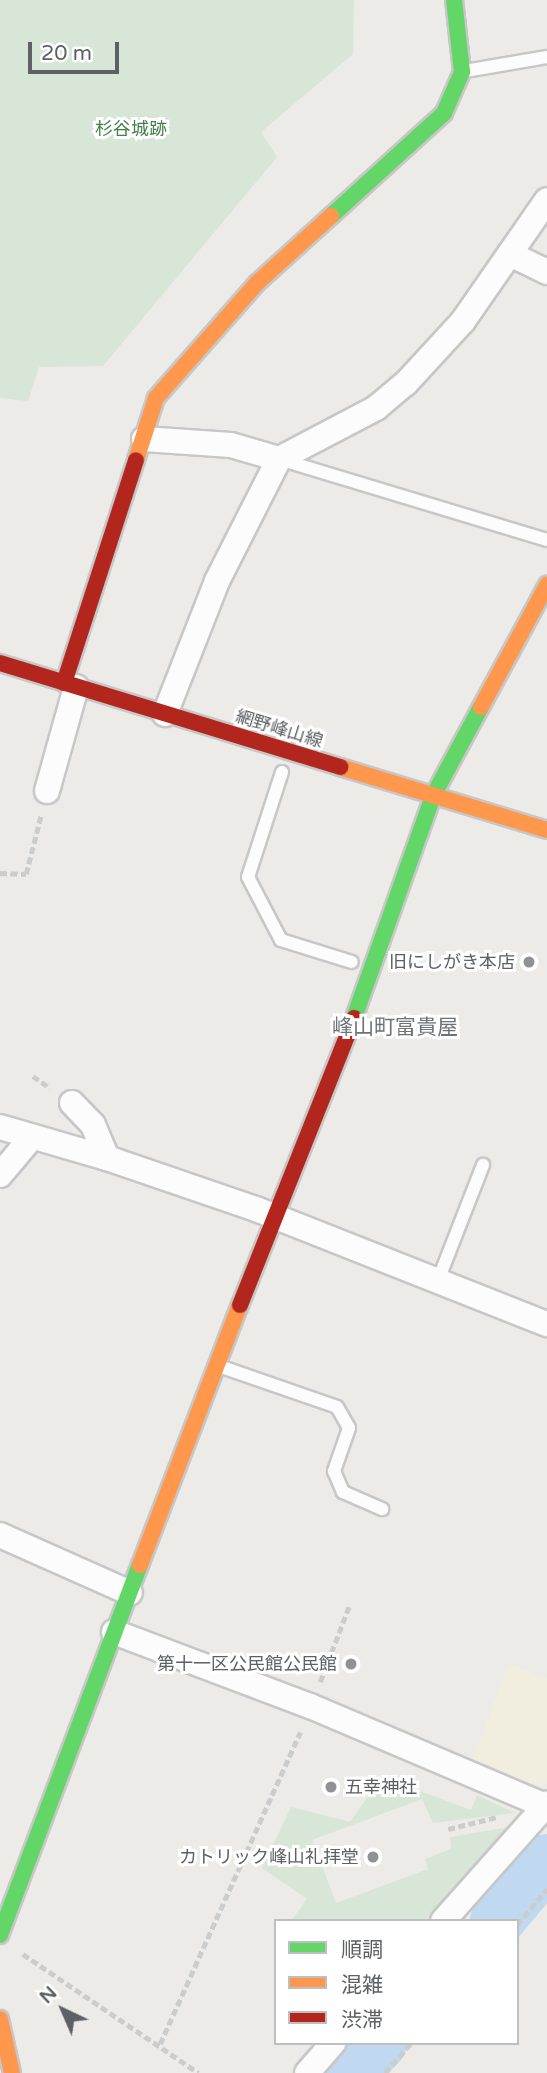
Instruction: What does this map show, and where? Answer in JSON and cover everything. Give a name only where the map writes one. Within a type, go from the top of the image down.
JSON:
[{"type":"street","points":[[47,791],[70,685],[156,398],[257,283],[444,113],[462,72],[454,0]]},
{"type":"street","points":[[165,714],[217,580],[279,459],[376,408],[406,383],[463,321],[547,200]]},
{"type":"street","points":[[510,254],[547,272]]},
{"type":"street","points":[[144,439],[232,445],[279,459]]},
{"type":"street","points":[[0,1935],[216,1365],[324,1100],[433,796],[547,585]]},
{"type":"street","name":"網野峰山線","points":[[0,663],[547,830]]},
{"type":"street","points":[[72,1103],[93,1125],[107,1158]]},
{"type":"street","points":[[0,1127],[107,1158],[275,1216],[438,1283],[547,1324]]},
{"type":"street","points":[[0,1175],[32,1137]]},
{"type":"street","points":[[0,1535],[130,1593]]},
{"type":"street","points":[[114,1632],[310,1706],[546,1805],[445,1919]]},
{"type":"street","points":[[0,2019],[12,2073]]},
{"type":"street","points":[[307,2073],[331,2045]]},
{"type":"lane","points":[[462,72],[547,57]]},
{"type":"lane","points":[[279,459],[547,540]]},
{"type":"lane","points":[[282,772],[248,877],[281,940],[352,962]]},
{"type":"lane","points":[[438,1283],[483,1165]]},
{"type":"lane","points":[[216,1365],[337,1407],[349,1428],[334,1471],[343,1492],[382,1509]]},
{"type":"path","points":[[0,873],[26,874],[47,791]]},
{"type":"path","points":[[160,2044],[240,1874],[350,1604]]},
{"type":"path","points":[[519,1923],[547,1889]]},
{"type":"path","points":[[16,1949],[160,2044],[199,2073]]},
{"type":"path","points":[[385,2073],[409,2045]]},
{"type":"green space","name":"杉谷城跡","points":[[0,0],[354,0],[353,54],[261,132],[277,157],[103,366],[39,367],[28,401],[0,398]]},
{"type":"green space","points":[[382,1777],[471,1810],[477,1795],[515,1813],[433,1823],[422,1799],[312,1840],[336,1903],[428,1869],[425,1859],[451,1849],[450,1837],[510,1827],[427,1919],[292,1919],[307,1899],[262,1868],[291,1807],[350,1822]]},
{"type":"green space","points":[[547,1870],[547,1877],[512,1919],[506,1919]]},
{"type":"green space","points":[[388,2045],[396,2045],[371,2073],[362,2073]]},
{"type":"sand","points":[[509,1664],[547,1679],[547,1783],[541,1787],[473,1758]]},
{"type":"waterway","points":[[499,1919],[547,1861]]},
{"type":"waterway","points":[[351,2073],[378,2045]]},
{"type":"traffic: fast","points":[[331,216],[444,113],[462,72],[454,0]]},
{"type":"traffic: fast","points":[[354,1018],[433,796],[481,707]]},
{"type":"traffic: fast","points":[[0,1935],[140,1565]]},
{"type":"traffic: slow","points":[[136,460],[156,398],[257,283],[331,216]]},
{"type":"traffic: slow","points":[[481,707],[547,585]]},
{"type":"traffic: slow","points":[[340,767],[547,830]]},
{"type":"traffic: slow","points":[[140,1565],[240,1305]]},
{"type":"traffic: slow","points":[[0,2019],[12,2073]]},
{"type":"traffic: jam","points":[[64,683],[136,460]]},
{"type":"traffic: jam","points":[[0,663],[340,767]]},
{"type":"traffic: jam","points":[[240,1305],[354,1018]]},
{"type":"place","name":"旧にしがき本店","points":[[529,962]]},
{"type":"place","name":"第十一区公民館公民館","points":[[351,1664]]},
{"type":"place","name":"五幸神社","points":[[331,1787]]},
{"type":"place","name":"カトリック峰山礼拝堂","points":[[373,1857]]},
{"type":"district","name":"峰山町富貴屋","points":[[395,1028]]}]
